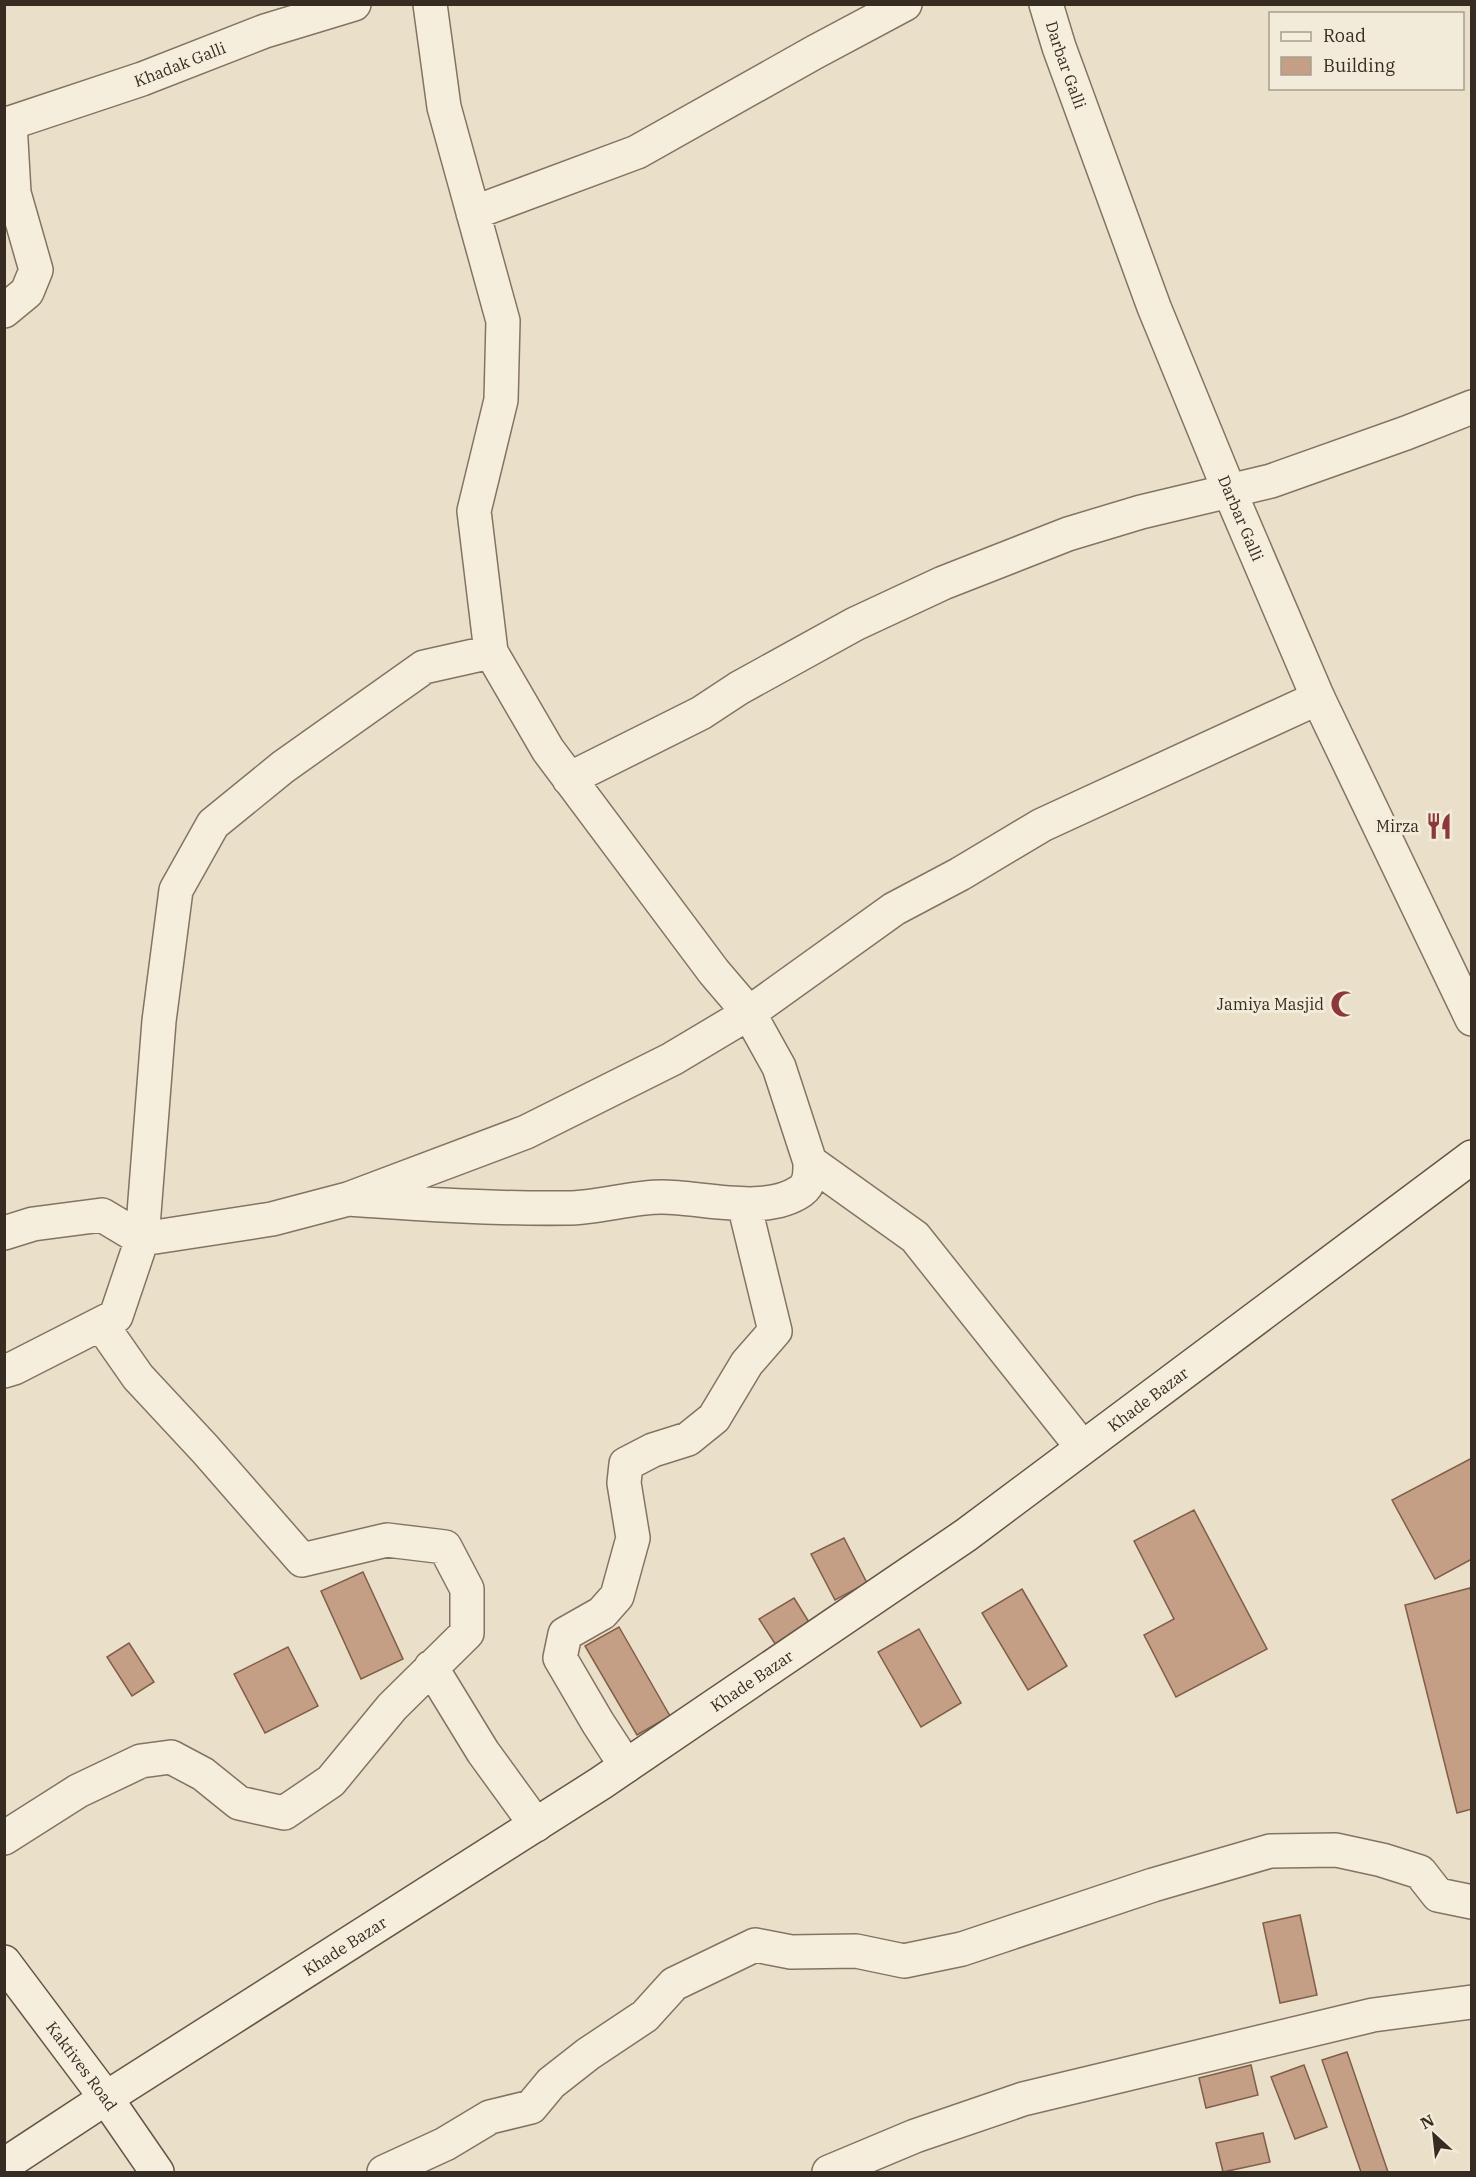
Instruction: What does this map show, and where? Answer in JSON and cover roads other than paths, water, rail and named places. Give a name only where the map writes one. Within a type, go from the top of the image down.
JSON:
[{"type":"street","name":"Khadak Galli","points":[[7,124],[142,79],[265,31],[354,4]]},
{"type":"street","points":[[348,1199],[431,1205],[569,1208],[662,1197],[744,1204],[780,1199],[802,1190],[810,1178],[810,1162],[778,1067],[749,1013],[714,972],[548,750],[491,652],[474,511],[501,400],[503,321],[444,107],[430,4]]},
{"type":"street","points":[[474,213],[637,152],[905,4]]},
{"type":"street","name":"Darbar Galli","points":[[1046,4],[1063,58],[1154,307],[1229,490],[1318,698],[1472,1019]]},
{"type":"street","points":[[4,311],[27,292],[36,270],[14,193],[7,124]]},
{"type":"street","points":[[570,779],[701,713],[739,688],[855,624],[942,583],[1068,534],[1141,512],[1272,480],[1472,406]]},
{"type":"street","points":[[4,1371],[116,1316],[142,1239],[159,1021],[176,890],[213,824],[283,767],[424,667],[491,652]]},
{"type":"street","points":[[4,1233],[33,1224],[102,1215],[142,1239],[272,1219],[348,1199],[526,1132],[672,1059],[749,1013],[894,909],[960,874],[1042,825],[1318,698]]},
{"type":"street","name":"Khade Bazar","points":[[4,2165],[536,1825],[966,1535],[1472,1157]]},
{"type":"street","points":[[810,1162],[915,1237],[1082,1448]]},
{"type":"street","points":[[626,1766],[560,1658],[565,1634],[602,1613],[616,1596],[633,1538],[624,1483],[626,1464],[653,1450],[688,1439],[714,1418],[747,1363],[775,1331],[744,1204]]},
{"type":"street","points":[[4,1838],[78,1791],[141,1761],[171,1757],[203,1774],[239,1803],[284,1813],[331,1780],[392,1707],[467,1633],[467,1589],[445,1547],[387,1540],[302,1560],[205,1449],[138,1377],[101,1324]]},
{"type":"street","points":[[431,1667],[483,1752],[536,1825]]},
{"type":"street","points":[[384,2172],[445,2144],[490,2117],[531,2107],[551,2083],[588,2054],[645,2016],[674,1984],[755,1945],[790,1952],[856,1951],[904,1961],[962,1949],[1153,1885],[1270,1851],[1336,1850],[1382,1860],[1420,1872],[1438,1895],[1472,1902]]},
{"type":"street","name":"Kaktives Road","points":[[4,1962],[106,2098],[157,2172]]},
{"type":"street","points":[[829,2172],[915,2136],[1023,2099],[1373,2015],[1472,2002]]},
{"type":"place","name":"Mirza","points":[[1439,826]]},
{"type":"place","name":"Jamiya Masjid","points":[[1344,1004]]}]
